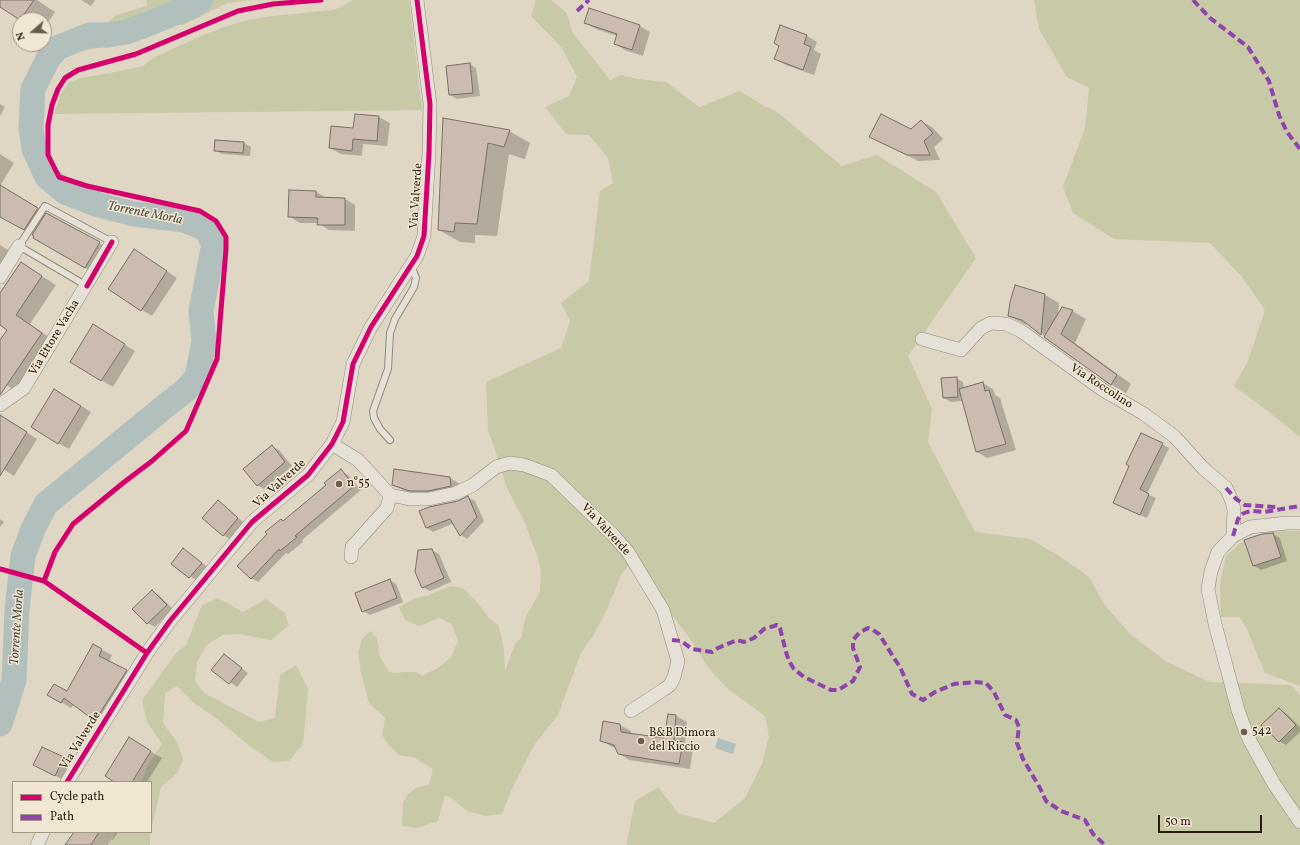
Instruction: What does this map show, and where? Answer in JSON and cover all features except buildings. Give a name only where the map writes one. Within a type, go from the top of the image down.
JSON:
[{"type":"street","name":"Via Valverde","points":[[68,781],[147,653],[170,621],[252,522],[308,475],[332,444],[343,422],[353,364],[371,327],[417,256],[424,236],[429,153],[430,104],[417,0]]},
{"type":"street","name":"Via Ettore Vacha","points":[[0,405],[24,388],[112,242]]},
{"type":"street","points":[[0,278],[19,246]]},
{"type":"street","name":"Via Roccolino","points":[[922,339],[962,350],[981,328],[991,323],[1006,324],[1020,331],[1103,390],[1144,414],[1175,437],[1203,468],[1226,488],[1234,510],[1233,536]]},
{"type":"street","points":[[332,444],[358,460],[390,495],[387,508],[352,547],[351,557]]},
{"type":"street","name":"Via Valverde","points":[[390,495],[410,499],[430,499],[456,493],[473,485],[496,467],[510,464],[524,465],[551,475],[613,535],[628,552],[663,610],[678,661],[674,677],[670,685],[631,711]]},
{"type":"street","points":[[1300,523],[1250,527],[1233,536],[1218,552],[1210,571],[1208,589],[1215,624],[1238,710],[1250,741],[1274,784],[1300,822]]},
{"type":"street","points":[[37,845],[43,833]]},
{"type":"lane","points":[[86,286],[19,246],[45,206],[112,242]]},
{"type":"lane","points":[[390,440],[380,430],[374,418],[373,411],[388,369],[390,333],[394,319],[414,287],[416,278],[411,265]]},
{"type":"green space","points":[[147,0],[253,0],[227,3],[183,25],[172,23],[157,34],[135,42],[78,52],[116,15],[147,6]]},
{"type":"green space","points":[[352,0],[409,0],[422,110],[54,114],[60,96],[69,82],[81,78],[143,66],[155,57],[201,36],[244,21],[263,17],[333,10]]},
{"type":"green space","points":[[536,0],[551,0],[566,12],[573,33],[610,80],[620,75],[638,79],[666,82],[699,107],[740,91],[764,106],[776,111],[842,166],[877,155],[936,192],[976,258],[908,356],[932,409],[928,442],[975,532],[1030,539],[1059,556],[1089,577],[1104,604],[1130,634],[1167,662],[1210,682],[1291,685],[1300,696],[1300,845],[627,845],[635,801],[658,787],[678,813],[714,823],[745,798],[762,764],[769,736],[765,716],[728,689],[709,669],[691,640],[647,582],[628,566],[621,575],[607,609],[593,636],[581,653],[558,715],[534,745],[510,793],[502,814],[485,816],[467,811],[453,799],[445,795],[438,821],[417,828],[402,826],[403,803],[408,794],[416,788],[429,785],[433,769],[415,758],[399,755],[388,744],[382,735],[385,718],[369,703],[361,673],[358,653],[362,639],[370,631],[377,638],[380,657],[389,672],[416,672],[422,676],[438,668],[451,657],[458,641],[452,624],[439,618],[419,626],[405,620],[399,607],[415,598],[427,596],[450,586],[463,588],[476,601],[489,618],[498,625],[504,651],[505,671],[515,644],[521,638],[525,619],[540,591],[541,571],[538,558],[525,523],[507,488],[488,431],[486,382],[561,348],[570,321],[561,303],[589,281],[600,191],[613,183],[608,158],[589,135],[566,134],[545,107],[569,96],[577,77],[562,48],[531,16]]},
{"type":"green space","points":[[1034,0],[1300,0],[1300,437],[1234,386],[1248,361],[1265,310],[1242,277],[1210,243],[1114,239],[1073,213],[1063,187],[1085,128],[1089,88],[1067,77],[1039,29]]},
{"type":"green space","points":[[1272,530],[1300,531],[1300,686],[1265,673],[1246,627],[1239,617],[1221,617],[1220,583],[1226,556],[1244,540]]},
{"type":"green space","points":[[218,598],[243,612],[266,599],[285,613],[289,625],[271,640],[238,634],[223,635],[211,642],[206,646],[197,662],[195,681],[204,693],[259,722],[275,718],[280,675],[296,665],[308,689],[303,744],[289,761],[273,762],[193,702],[177,686],[165,693],[163,723],[177,742],[183,759],[177,773],[161,787],[152,827],[152,781],[141,781],[149,763],[162,744],[147,722],[142,700],[177,652],[186,645],[202,605]]},
{"type":"green space","points":[[115,833],[151,833],[150,845],[109,845]]},
{"type":"shaded area","points":[[718,738],[736,744],[733,754],[715,748]]},
{"type":"waterway","name":"Torrente Morla","points":[[0,724],[14,680],[17,610],[23,556],[33,529],[46,504],[186,390],[197,377],[204,342],[201,311],[214,244],[206,229],[184,220],[134,214],[99,205],[65,192],[47,177],[34,149],[31,128],[33,89],[48,59],[57,48],[89,35],[108,35],[126,32],[193,6],[201,0]]},
{"type":"marked path","points":[[577,11],[589,0]]},
{"type":"marked path","points":[[1193,0],[1210,18],[1248,47],[1269,81],[1279,115],[1287,132],[1300,149]]},
{"type":"marked path","points":[[1226,488],[1236,499],[1245,505],[1276,507]]},
{"type":"marked path","points":[[1233,536],[1238,519],[1242,514],[1252,511],[1264,512],[1300,506]]},
{"type":"marked path","points":[[672,640],[681,641],[692,649],[712,652],[737,640],[744,642],[754,638],[764,629],[777,625],[780,628],[789,661],[794,669],[804,677],[831,690],[838,690],[853,681],[860,667],[853,648],[853,640],[859,633],[868,628],[879,634],[900,667],[912,694],[923,700],[935,692],[954,684],[975,682],[986,683],[994,692],[1005,715],[1016,720],[1019,727],[1017,743],[1023,759],[1046,801],[1061,811],[1085,820],[1093,834],[1105,845]]},
{"type":"cycle path","points":[[44,581],[55,552],[73,524],[152,461],[186,431],[217,359],[226,249],[226,237],[216,221],[200,211],[87,186],[59,177],[48,155],[48,125],[52,105],[58,89],[65,78],[78,70],[136,54],[238,11],[273,4],[321,0]]},
{"type":"cycle path","points":[[68,781],[147,653],[170,621],[252,522],[308,475],[332,444],[343,422],[353,364],[371,327],[417,256],[424,236],[429,153],[430,104],[417,0]]},
{"type":"cycle path","points":[[87,286],[112,242]]},
{"type":"cycle path","points":[[0,569],[44,581],[147,653]]},
{"type":"place","name":"n°55","points":[[339,484]]},
{"type":"place","name":"542","points":[[1244,732]]},
{"type":"place","name":"B&B Dimora del Riccio","points":[[641,741]]}]
